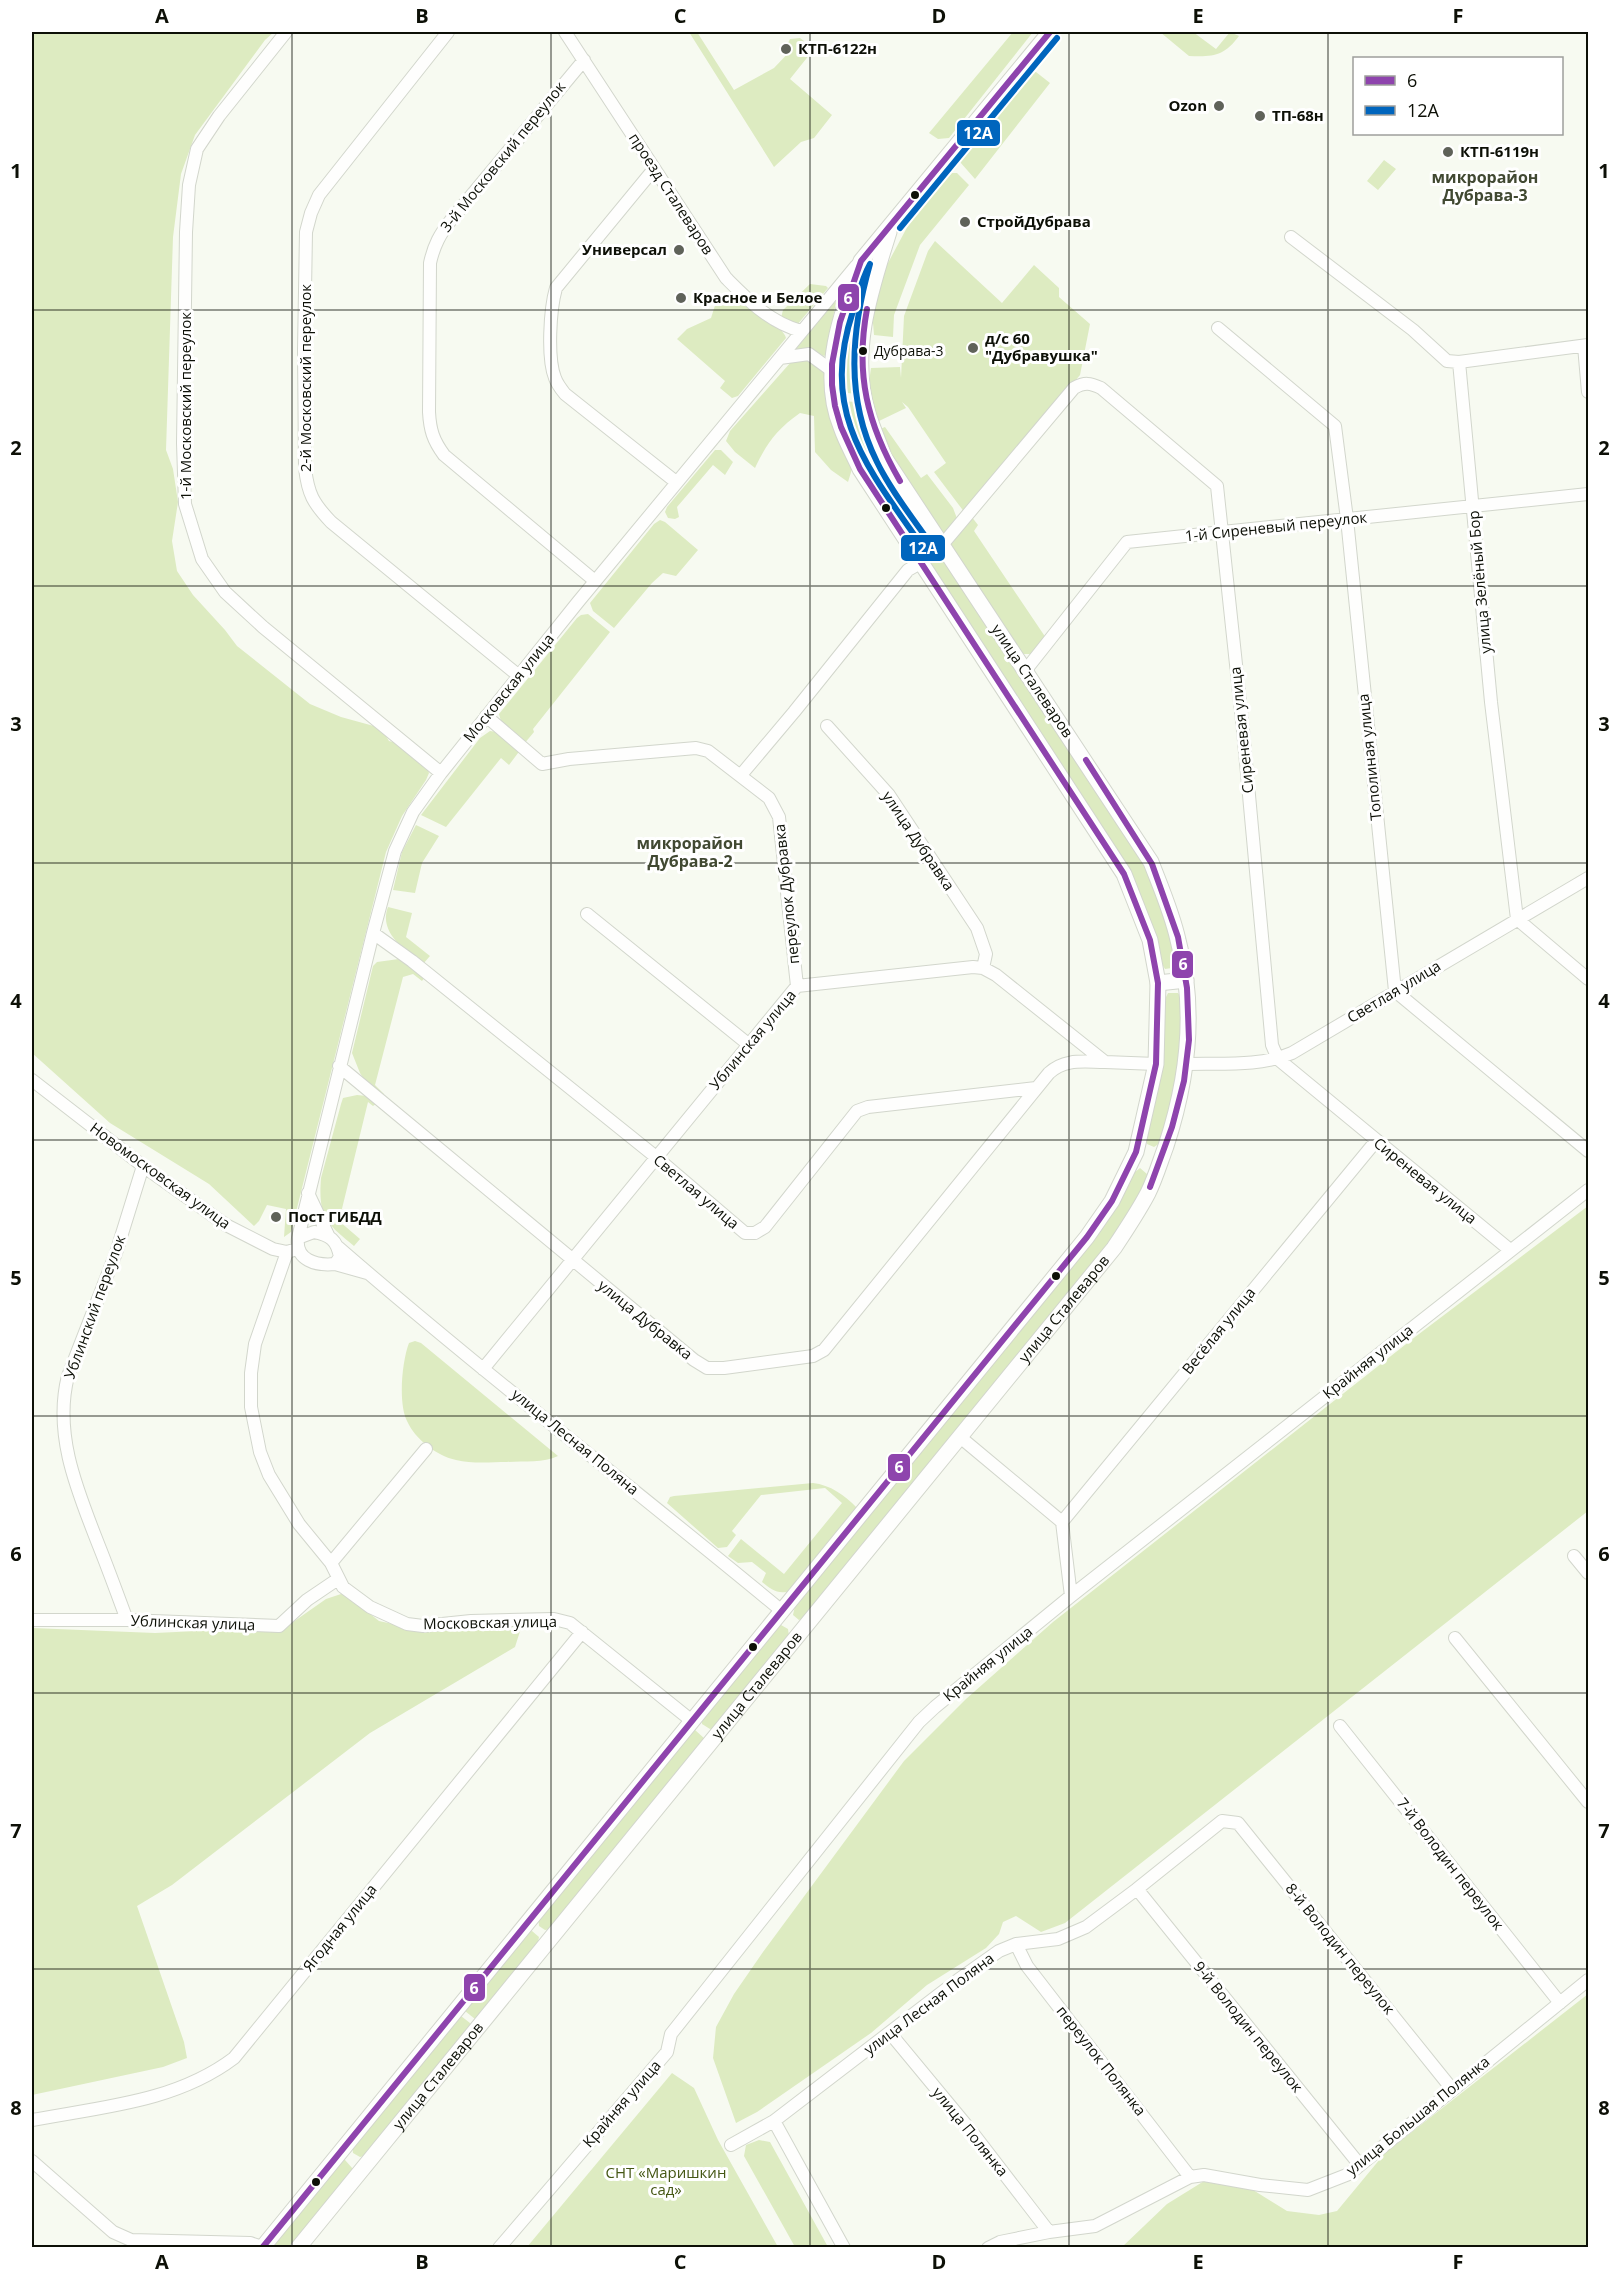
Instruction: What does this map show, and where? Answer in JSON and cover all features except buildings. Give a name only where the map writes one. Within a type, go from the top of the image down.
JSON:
[{"type":"main road","name":"улица Сталеваров","points":[[262,2247],[1087,1237],[1112,1201],[1136,1152],[1156,1064],[1158,983],[1150,940],[1124,874],[860,469],[840,426],[833,396],[831,370],[844,306],[861,261],[1050,32]]},
{"type":"main road","name":"улица Сталеваров","points":[[298,2247],[1114,1248],[1148,1192],[1175,1117],[1187,1064],[1189,1025],[1186,980],[1179,941],[1151,862],[884,457],[867,413],[861,370],[865,319],[892,223]]},
{"type":"main road","points":[[860,469],[884,457]]},
{"type":"main road","points":[[922,561],[942,545]]},
{"type":"main road","points":[[1158,983],[1186,980]]},
{"type":"main road","points":[[1136,1152],[1161,1161]]},
{"type":"main road","points":[[782,1611],[802,1631]]},
{"type":"main road","points":[[692,1721],[713,1739]]},
{"type":"main road","points":[[457,2008],[478,2026]]},
{"type":"main road","points":[[342,2150],[363,2167]]},
{"type":"street","name":"1-й Московский переулок","points":[[286,32],[219,116],[197,149],[189,185],[186,232],[183,443],[185,504],[202,559],[225,592],[263,627],[441,773]]},
{"type":"street","name":"2-й Московский переулок","points":[[448,32],[319,195],[311,213],[306,244],[305,468],[308,487],[315,504],[331,522],[519,676]]},
{"type":"street","name":"проезд Сталеваров","points":[[565,32],[726,278],[754,306],[785,326],[801,331]]},
{"type":"street","name":"3-й Московский переулок","points":[[584,60],[452,220],[434,247],[430,263],[429,428],[433,441],[444,455],[595,581]]},
{"type":"street","points":[[654,169],[622,205],[556,288],[551,304],[551,342],[554,376],[566,394],[676,482]]},
{"type":"street","points":[[1291,237],[1413,330],[1447,361],[1459,362],[1586,345],[1588,392]]},
{"type":"street","name":"Московская улица","points":[[692,1721],[570,1623],[554,1619],[471,1621],[423,1626],[407,1624],[370,1607],[343,1587],[331,1563],[299,1524],[269,1475],[260,1452],[251,1407],[251,1373],[255,1344],[294,1246],[395,851],[413,812],[441,773],[595,581],[861,261]]},
{"type":"street","name":"Тополиная улица","points":[[1218,328],[1335,426],[1347,519],[1395,991]]},
{"type":"street","points":[[780,358],[809,354],[831,370]]},
{"type":"street","name":"улица Зелёный Бор","points":[[1459,362],[1491,702],[1517,919]]},
{"type":"street","name":"Сиреневая улица","points":[[942,545],[1074,388],[1082,384],[1091,383],[1101,388],[1217,486],[1243,730],[1272,1045],[1278,1059],[1509,1250]]},
{"type":"street","name":"1-й Сиреневый переулок","points":[[1024,670],[1127,543],[1588,494]]},
{"type":"street","points":[[741,775],[795,712],[908,570],[922,561]]},
{"type":"street","name":"переулок Дубравка","points":[[486,716],[542,764],[569,759],[696,748],[708,751],[769,798],[778,817],[797,986]]},
{"type":"street","name":"улица Дубравка","points":[[827,726],[889,795],[970,919],[980,935],[986,954],[983,968]]},
{"type":"street","name":"Светлая улица","points":[[1187,1064],[1263,1062],[1278,1059],[1588,878]]},
{"type":"street","points":[[587,914],[748,1044]]},
{"type":"street","points":[[1517,919],[1588,979]]},
{"type":"street","name":"Светлая улица","points":[[373,933],[412,961],[656,1157],[745,1233],[755,1233],[765,1227],[857,1111],[868,1107],[1036,1088]]},
{"type":"street","points":[[983,968],[996,975],[1105,1062],[1156,1064]]},
{"type":"street","name":"Ублинская улица","points":[[483,1369],[797,986],[983,968]]},
{"type":"street","points":[[1395,991],[1588,1151]]},
{"type":"street","name":"улица Дубравка","points":[[339,1066],[572,1260],[694,1360],[707,1368],[813,1356],[824,1350],[1057,1065],[1066,1062],[1105,1062]]},
{"type":"street","name":"Новомосковская улица","points":[[32,1080],[143,1166],[226,1225],[273,1249],[294,1246],[307,1259],[319,1263],[335,1264]]},
{"type":"street","name":"Весёлая улица","points":[[1062,1522],[1376,1140]]},
{"type":"street","name":"Ублинский переулок","points":[[127,1620],[75,1484],[65,1438],[64,1413],[68,1376],[116,1253],[143,1166]]},
{"type":"street","name":"Крайняя улица","points":[[499,2247],[668,2052],[671,2034],[920,1722],[935,1707],[1071,1596],[1588,1190]]},
{"type":"street","points":[[308,1193],[328,1235]]},
{"type":"street","points":[[294,1246],[314,1232],[328,1235]]},
{"type":"street","name":"улица Лесная Поляна","points":[[328,1235],[338,1247],[368,1273],[483,1369],[782,1611]]},
{"type":"street","points":[[335,1264],[340,1257],[338,1247]]},
{"type":"street","name":"улица Лесная Поляна","points":[[335,1264],[368,1273]]},
{"type":"street","points":[[960,1437],[1062,1522],[1071,1596]]},
{"type":"street","points":[[331,1563],[426,1449]]},
{"type":"street","points":[[1574,1556],[1588,1574]]},
{"type":"street","name":"Ублинская улица","points":[[32,1620],[127,1620],[279,1626],[307,1600],[338,1579]]},
{"type":"street","name":"Ягодная улица","points":[[32,2120],[147,2099],[180,2089],[219,2069],[234,2058],[582,1632]]},
{"type":"street","points":[[1455,1638],[1588,1802]]},
{"type":"street","name":"7-й Володин переулок","points":[[1340,1726],[1560,2003]]},
{"type":"street","name":"улица Лесная Поляна","points":[[731,2145],[774,2121],[999,1951],[1016,1944],[1058,1939],[1086,1927],[1222,1821]]},
{"type":"street","name":"8-й Володин переулок","points":[[1222,1821],[1238,1823],[1452,2089]]},
{"type":"street","name":"9-й Володин переулок","points":[[1137,1889],[1359,2164]]},
{"type":"street","name":"переулок Полянка","points":[[1016,1944],[1027,1966],[1190,2177]]},
{"type":"street","name":"улица Большая Полянка","points":[[988,2247],[1000,2242],[1049,2232],[1095,2226],[1190,2177],[1204,2175],[1260,2185],[1308,2190],[1349,2174],[1588,1980]]},
{"type":"street","name":"улица Полянка","points":[[890,2033],[972,2132],[1049,2232]]},
{"type":"street","points":[[774,2121],[844,2247]]},
{"type":"street","points":[[32,2161],[113,2232],[131,2240],[250,2243],[262,2247]]},
{"type":"green space","points":[[32,32],[274,32],[265,40],[195,135],[181,174],[173,237],[166,450],[173,469],[178,502],[172,541],[177,571],[193,595],[237,646],[310,704],[341,717],[381,728],[389,741],[407,748],[418,757],[429,773],[402,816],[386,852],[291,1232],[284,1237],[286,1209],[267,1205],[254,1226],[209,1184],[110,1123],[32,1053]]},
{"type":"green space","points":[[689,32],[697,32],[734,90],[774,68],[793,48],[788,43],[790,39],[800,38],[812,47],[810,54],[790,79],[832,115],[814,138],[801,142],[774,167]]},
{"type":"green space","points":[[1013,32],[1033,32],[949,138],[938,139],[929,133]]},
{"type":"green space","points":[[1160,32],[1193,32],[1216,49],[1230,32],[1239,36],[1228,48],[1218,54],[1189,56]]},
{"type":"green space","points":[[1028,72],[1036,72],[1050,83],[975,179],[960,162],[962,157]]},
{"type":"green space","points":[[1384,160],[1396,169],[1378,190],[1367,181]]},
{"type":"green space","points":[[957,173],[969,185],[920,245],[894,315],[893,337],[874,335],[872,311],[881,276],[911,220],[947,175]]},
{"type":"green space","name":"д/с 60 \"Дубравушка\"","points":[[935,241],[1002,303],[1034,265],[1059,288],[1059,297],[1090,324],[1080,375],[965,513],[934,472],[946,463],[908,407],[902,402],[906,408],[879,421],[874,418],[869,382],[871,368],[900,367],[901,378],[904,316],[928,251]]},
{"type":"green space","points":[[869,261],[873,263],[857,394],[838,392],[838,370],[849,307]]},
{"type":"green space","points":[[810,284],[828,288],[797,325],[781,318],[783,310]]},
{"type":"green space","points":[[718,296],[756,312],[783,332],[786,338],[738,396],[732,398],[720,388],[725,381],[677,339],[687,329],[711,318]]},
{"type":"green space","points":[[836,302],[826,355],[814,351],[794,351],[832,304]]},
{"type":"green space","points":[[809,359],[824,372],[833,422],[852,469],[848,482],[831,470],[815,452],[814,416],[800,413],[778,431],[755,468],[735,452],[726,441],[730,431],[791,362]]},
{"type":"green space","points":[[838,401],[858,402],[870,442],[868,452],[863,453],[854,448]]},
{"type":"green space","points":[[885,427],[921,478],[927,474],[953,508],[958,521],[945,533],[940,530],[885,448],[880,429]]},
{"type":"green space","points":[[715,450],[721,450],[733,462],[725,475],[713,465],[677,507],[679,517],[668,518],[665,512],[667,507]]},
{"type":"green space","points":[[879,470],[886,472],[935,544],[933,549],[922,552],[873,480],[874,473]]},
{"type":"green space","points":[[971,516],[978,525],[974,531],[1046,638],[1033,654],[1020,652],[950,544]]},
{"type":"green space","points":[[660,520],[698,550],[676,576],[663,573],[652,583],[614,628],[593,611],[590,603],[654,524]]},
{"type":"green space","points":[[937,556],[944,558],[1145,863],[1158,894],[1177,962],[1172,968],[1165,969],[1160,961],[1155,937],[931,568],[931,560]]},
{"type":"green space","points":[[588,614],[610,632],[533,729],[534,732],[524,744],[502,725],[499,714],[577,618]]},
{"type":"green space","points":[[490,731],[497,732],[521,749],[509,765],[501,758],[446,827],[421,815],[480,738]]},
{"type":"green space","points":[[416,825],[439,836],[422,863],[415,893],[393,890],[402,852]]},
{"type":"green space","points":[[388,907],[412,913],[406,937],[430,956],[423,964],[402,947],[390,933],[386,916]]},
{"type":"green space","points":[[399,959],[425,977],[422,981],[413,974],[403,977],[375,1085],[384,1094],[380,1097],[370,1088],[360,1073],[352,1053],[373,966],[377,962]]},
{"type":"green space","points":[[1168,993],[1178,993],[1182,1000],[1179,1069],[1163,1141],[1154,1147],[1147,1144],[1146,1135],[1158,1090],[1164,1001]]},
{"type":"green space","points":[[357,1095],[367,1096],[376,1104],[373,1106],[368,1102],[339,1221],[360,1239],[354,1246],[330,1225],[323,1211],[320,1191],[321,1178],[343,1098]]},
{"type":"green space","points":[[1140,1168],[1147,1174],[1146,1183],[1113,1238],[807,1616],[799,1620],[793,1615],[795,1606],[1115,1205],[1134,1173]]},
{"type":"green space","points":[[1588,1206],[1588,1511],[1065,1923],[1041,1932],[1016,1916],[1003,1922],[999,1934],[986,1948],[927,1985],[871,2033],[757,2112],[736,2123],[713,2058],[716,2027],[734,1994],[763,1952],[904,1761],[966,1699],[1053,1622],[1415,1337]]},
{"type":"green space","points":[[415,1341],[421,1343],[558,1456],[533,1461],[469,1462],[441,1455],[427,1446],[415,1434],[404,1413],[402,1382],[404,1360],[409,1343]]},
{"type":"green space","points":[[813,1483],[837,1491],[857,1508],[790,1591],[786,1592],[775,1591],[762,1582],[766,1573],[752,1562],[738,1563],[728,1556],[741,1539],[784,1574],[842,1503],[825,1488],[761,1495],[732,1531],[736,1535],[727,1547],[718,1548],[667,1503],[670,1497],[674,1496]]},
{"type":"green space","points":[[344,1593],[379,1621],[415,1629],[522,1625],[515,1647],[370,1733],[172,1885],[137,1906],[184,2042],[187,2058],[163,2067],[32,2095],[32,1628],[155,1633],[286,1627],[326,1599]]},
{"type":"green space","points":[[781,1625],[788,1629],[789,1636],[716,1728],[710,1729],[702,1724],[702,1715],[774,1629]]},
{"type":"green space","points":[[695,1730],[705,1739],[552,1929],[545,1930],[539,1926],[538,1916],[687,1733]]},
{"type":"green space","points":[[532,1931],[539,1937],[537,1947],[475,2019],[465,2011],[523,1934]]},
{"type":"green space","points":[[1588,1994],[1588,2247],[1121,2248],[1167,2204],[1209,2178],[1245,2185],[1287,2211],[1319,2215],[1337,2211],[1385,2153]]},
{"type":"green space","points":[[456,2016],[461,2016],[470,2023],[471,2028],[367,2155],[360,2157],[353,2153],[352,2144]]},
{"type":"green space","name":"СНТ «Маришкин сад»","points":[[672,2073],[694,2088],[718,2140],[778,2247],[527,2247]]},
{"type":"green space","points":[[759,2140],[770,2142],[828,2247],[795,2247],[744,2156],[746,2145]]},
{"type":"green space","points":[[342,2160],[345,2160],[353,2169],[292,2247],[268,2248]]},
{"type":"transit line","name":"6","points":[[262,2248],[1087,1237],[1112,1201],[1136,1152],[1156,1064],[1158,983],[1150,940],[1124,874],[860,469],[841,427],[832,385],[832,364],[840,322],[861,261],[1050,32]]},
{"type":"transit line","name":"12А","points":[[900,228],[1057,38]]},
{"type":"transit line","name":"12А","points":[[870,264],[855,339],[854,364],[860,413],[877,462],[902,504],[930,543],[924,549],[868,465],[855,438],[846,410],[842,380],[844,347],[858,293],[870,264]]},
{"type":"transit line","name":"6","points":[[867,309],[862,355],[867,398],[879,439],[900,481]]},
{"type":"transit line","name":"6","points":[[1086,760],[1152,864],[1178,937],[1187,988],[1189,1040],[1184,1081],[1172,1127],[1150,1187]]},
{"type":"place","name":"КТП-6122н","points":[[786,49]]},
{"type":"place","name":"Ozon","points":[[1219,106]]},
{"type":"place","name":"ТП-68н","points":[[1260,116]]},
{"type":"place","name":"КТП-6119н","points":[[1448,152]]},
{"type":"place","name":"СтройДубрава","points":[[965,222]]},
{"type":"place","name":"Универсал","points":[[679,250]]},
{"type":"place","name":"Красное и Белое","points":[[681,298]]},
{"type":"place","name":"д/с 60 \"Дубравушка\"","points":[[973,348]]},
{"type":"place","name":"Дубрава-3","points":[[863,351]]},
{"type":"place","name":"Пост ГИБДД","points":[[276,1217]]},
{"type":"district","name":"микрорайон Дубрава-3","points":[[1485,186]]},
{"type":"district","name":"микрорайон Дубрава-2","points":[[690,852]]}]
